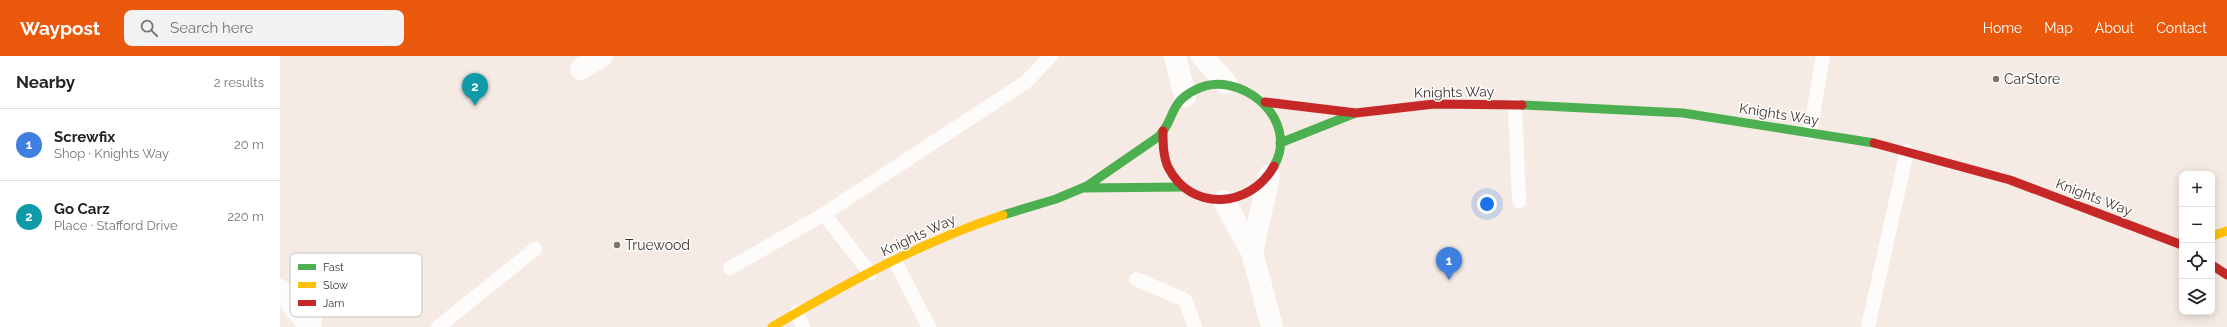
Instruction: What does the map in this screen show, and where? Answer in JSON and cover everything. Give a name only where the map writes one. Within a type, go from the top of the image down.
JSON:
[{"type":"street","points":[[581,69],[602,56]]},
{"type":"street","points":[[1175,56],[1185,96]]},
{"type":"street","points":[[1202,56],[1226,83]]},
{"type":"street","name":"Knights Way","points":[[1226,83],[1245,88],[1265,102],[1276,118],[1280,143],[1277,162],[1269,176],[1255,191],[1236,199],[1224,201],[1203,198],[1183,187],[1169,169],[1163,147],[1164,131],[1171,111],[1185,96],[1203,86],[1226,83]]},
{"type":"street","name":"Knights Way","points":[[1265,102],[1356,112],[1434,104],[1515,105],[1683,113],[1880,144],[2010,180],[2179,244]]},
{"type":"street","name":"Knights Way","points":[[1280,143],[1356,112]]},
{"type":"street","name":"Knights Way","points":[[772,327],[870,273],[975,225],[1084,188],[1164,131]]},
{"type":"street","points":[[1252,252],[1269,176]]},
{"type":"street","name":"Knights Way","points":[[1084,188],[1183,187]]},
{"type":"street","points":[[1224,201],[1252,252],[1272,327]]},
{"type":"street","points":[[2215,235],[2227,231]]},
{"type":"street","points":[[2215,267],[2227,275]]},
{"type":"street","points":[[280,290],[290,302]]},
{"type":"street","points":[[303,317],[311,327]]},
{"type":"lane","points":[[730,268],[824,214],[1026,82],[1051,56]]},
{"type":"lane","points":[[1810,133],[1823,56]]},
{"type":"lane","points":[[1515,105],[1519,201]]},
{"type":"lane","points":[[1868,327],[1906,151]]},
{"type":"lane","points":[[824,214],[870,273]]},
{"type":"lane","points":[[438,327],[535,249]]},
{"type":"lane","points":[[895,261],[929,327]]},
{"type":"lane","points":[[1136,279],[1184,300],[1195,327]]},
{"type":"lane","points":[[797,312],[803,327]]},
{"type":"lane","points":[[311,327],[316,317]]},
{"type":"traffic: fast","points":[[1003,215],[1056,199],[1087,186],[1158,137],[1167,125],[1176,106],[1186,95],[1195,90],[1212,85],[1230,86],[1246,92],[1261,102],[1272,115],[1279,131],[1280,148],[1274,166]]},
{"type":"traffic: fast","points":[[1522,105],[1683,113],[1874,143]]},
{"type":"traffic: fast","points":[[1280,143],[1353,114]]},
{"type":"traffic: fast","points":[[1084,188],[1183,187]]},
{"type":"traffic: slow","points":[[772,327],[827,295],[884,265],[943,238],[1003,215]]},
{"type":"traffic: slow","points":[[2215,235],[2227,231]]},
{"type":"traffic: jam","points":[[1265,102],[1356,113],[1434,104],[1522,105]]},
{"type":"traffic: jam","points":[[1163,131],[1164,154],[1168,167],[1178,182],[1191,192],[1206,198],[1221,200],[1236,197],[1251,190],[1264,180],[1274,166]]},
{"type":"traffic: jam","points":[[1874,143],[2010,180],[2179,244]]},
{"type":"traffic: jam","points":[[2215,267],[2227,275]]},
{"type":"place","name":"CarStore","points":[[1996,79]]},
{"type":"place","name":"Go Carz","points":[[475,106]]},
{"type":"place","name":"Truewood","points":[[617,245]]},
{"type":"place","name":"Screwfix","points":[[1449,280]]}]
